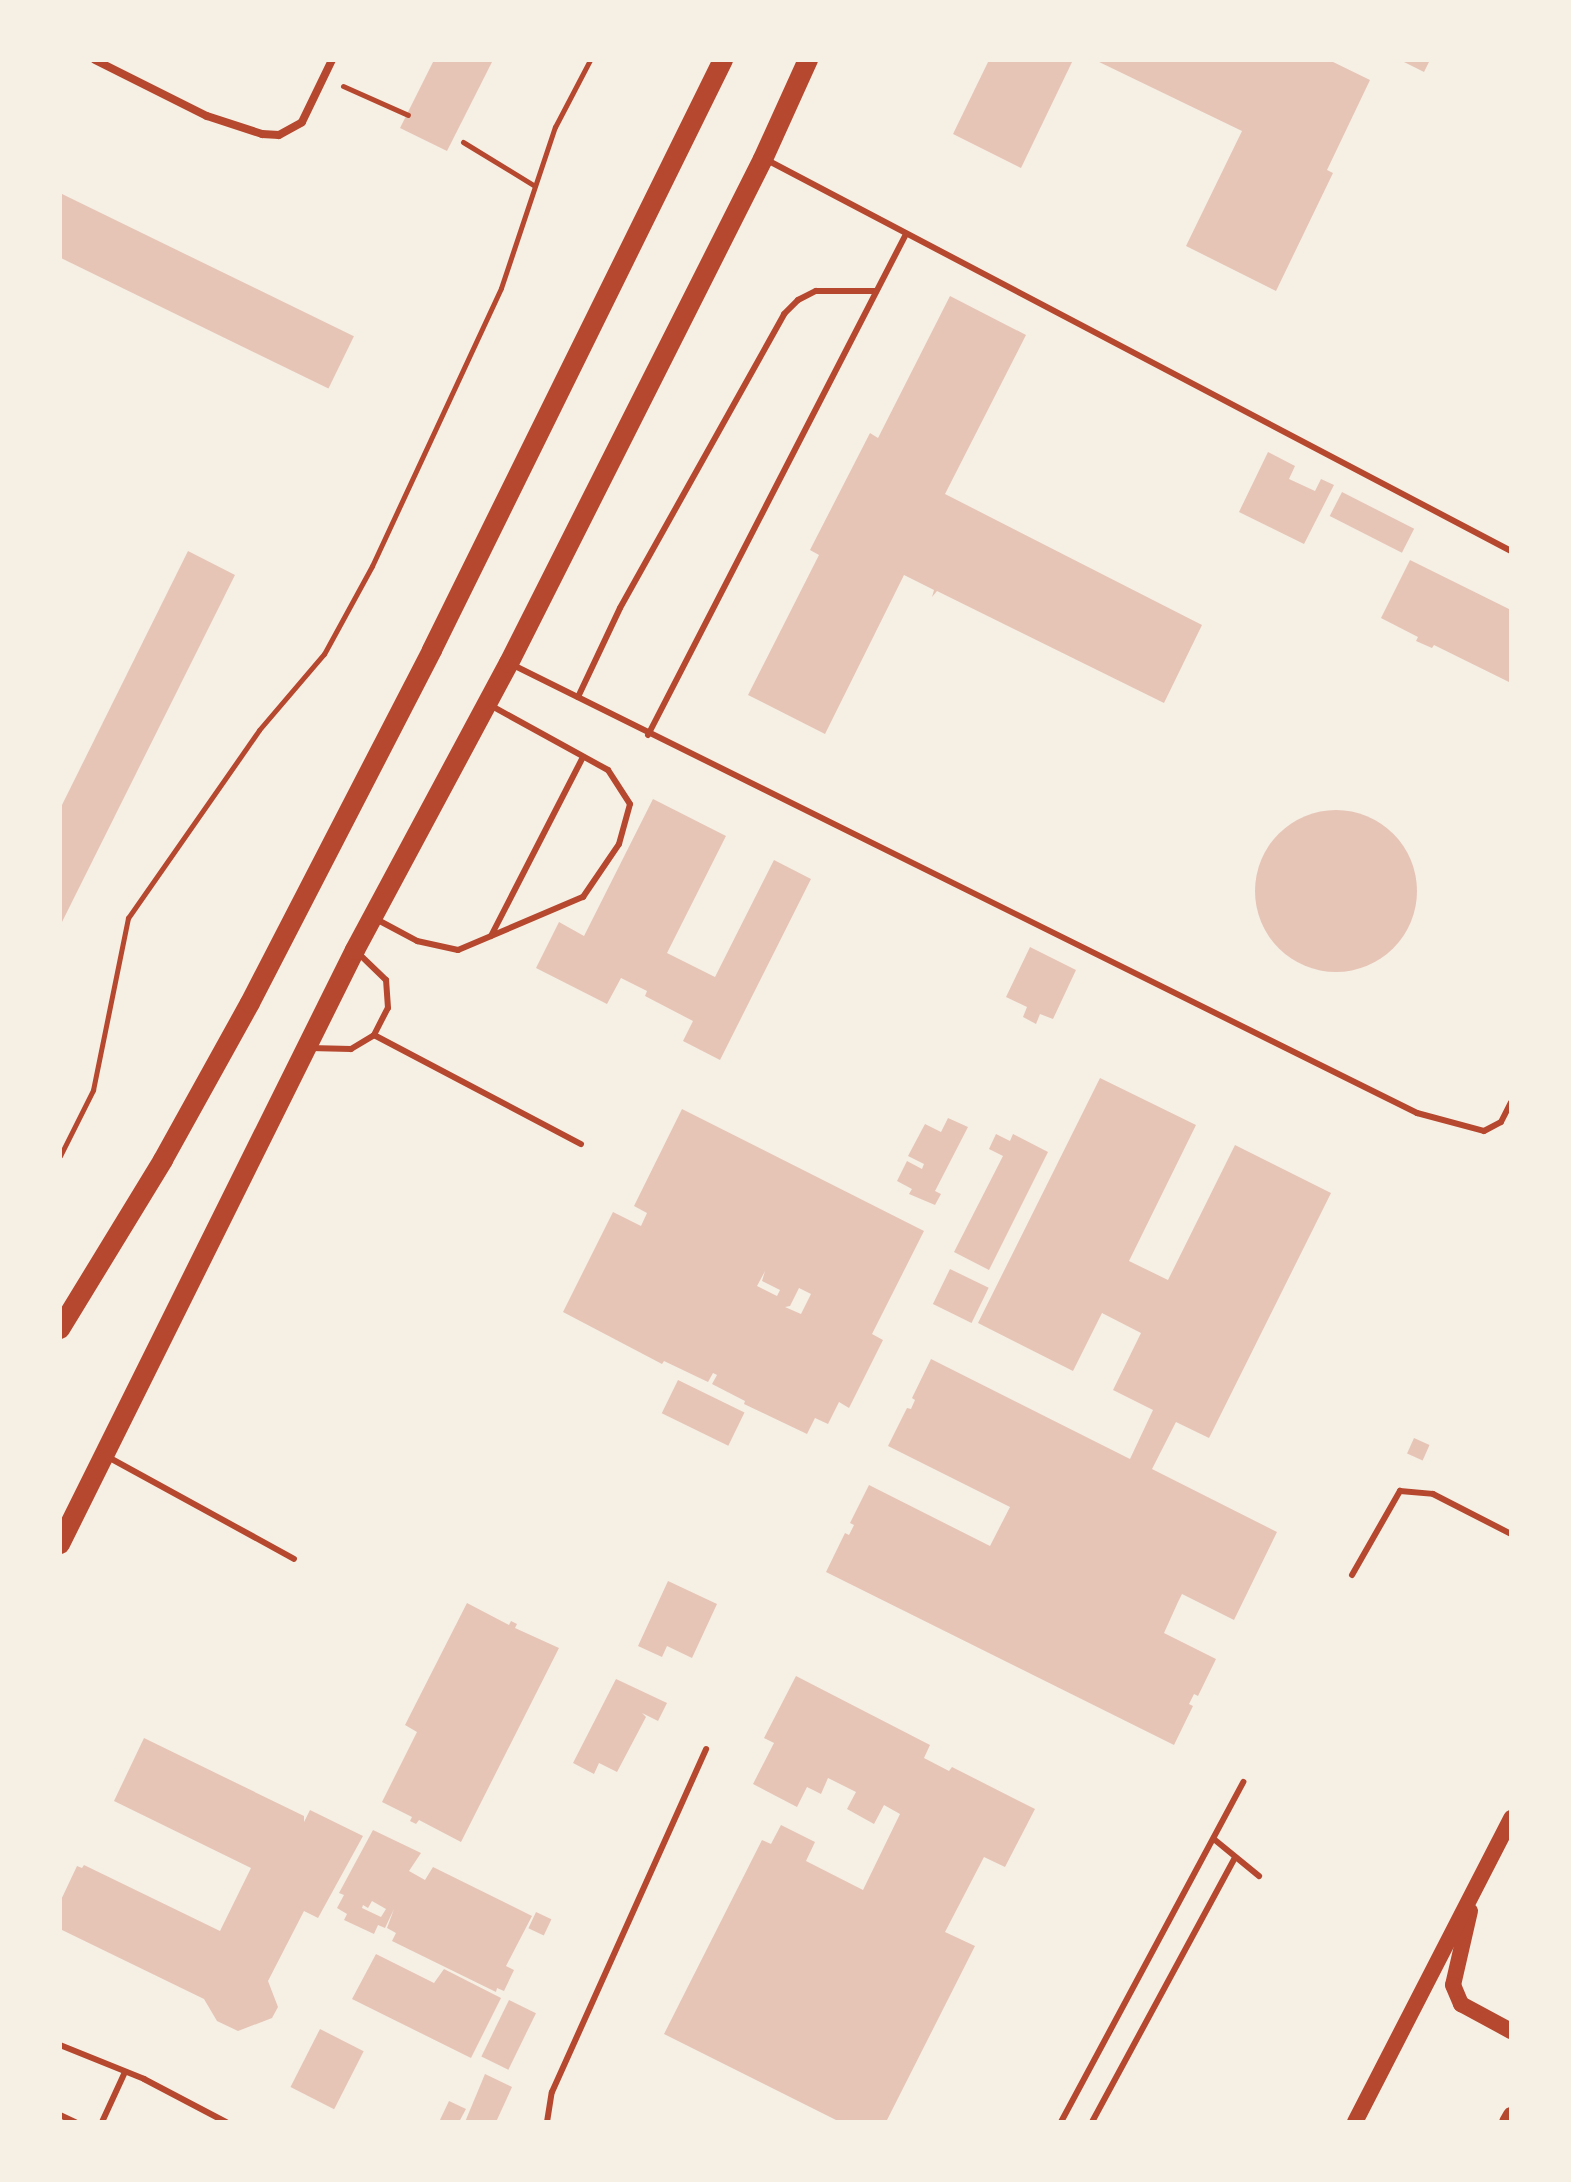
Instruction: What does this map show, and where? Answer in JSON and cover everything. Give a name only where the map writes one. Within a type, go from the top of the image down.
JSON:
[{"type":"main road","points":[[60,1329],[163,1160],[250,1003],[432,650],[723,60]]},
{"type":"main road","points":[[60,1544],[65,1518],[105,1455],[355,950],[509,663],[763,159],[808,60]]},
{"type":"main road","points":[[1355,2122],[1511,1818]]},
{"type":"main road","points":[[1476,1886],[1453,1985],[1461,2004],[1511,2031]]},
{"type":"main road","points":[[1507,2122],[1511,2115]]},
{"type":"street","points":[[95,60],[207,116],[270,134],[288,132],[302,122],[332,60]]},
{"type":"lane","points":[[763,159],[1511,551]]},
{"type":"lane","points":[[648,735],[906,234]]},
{"type":"lane","points":[[578,697],[620,608],[784,314],[798,300],[816,291],[876,291]]},
{"type":"lane","points":[[509,663],[648,735],[1417,1113],[1484,1131],[1501,1122],[1511,1102]]},
{"type":"lane","points":[[373,918],[417,941],[458,950],[583,897],[619,844],[630,804],[608,770],[487,704]]},
{"type":"lane","points":[[491,936],[583,757]]},
{"type":"lane","points":[[307,1048],[351,1049],[374,1035],[388,1008],[386,980],[355,950]]},
{"type":"lane","points":[[374,1035],[581,1144]]},
{"type":"lane","points":[[105,1455],[294,1559]]},
{"type":"lane","points":[[1352,1575],[1400,1491],[1433,1494],[1508,1533]]},
{"type":"lane","points":[[547,2122],[552,2092],[706,1749]]},
{"type":"lane","points":[[1061,2122],[1215,1840],[1243,1782]]},
{"type":"lane","points":[[1215,1840],[1259,1876]]},
{"type":"lane","points":[[1092,2122],[1235,1857]]},
{"type":"lane","points":[[60,2045],[125,2072],[226,2122]]},
{"type":"lane","points":[[102,2122],[125,2072]]},
{"type":"lane","points":[[60,2115],[75,2122]]},
{"type":"path","points":[[60,1156],[93,1090],[128,918],[259,730],[324,654],[372,566],[501,288],[555,127],[590,60]]},
{"type":"path","points":[[325,77],[408,115]]},
{"type":"path","points":[[463,142],[535,186]]},
{"type":"building","points":[[434,60],[493,60],[447,151],[400,128]]},
{"type":"building","points":[[989,60],[1073,60],[1021,168],[953,134]]},
{"type":"building","points":[[1095,60],[1329,60],[1370,80],[1327,170],[1333,173],[1276,291],[1186,246],[1242,131]]},
{"type":"building","points":[[1400,60],[1430,60],[1424,72]]},
{"type":"building","points":[[60,193],[354,336],[328,388],[60,258]]},
{"type":"building","points":[[950,296],[1026,335],[945,494],[1202,625],[1164,703],[937,591],[932,597],[934,590],[904,575],[825,734],[748,695],[819,555],[810,550],[870,433],[878,438]]},
{"type":"building","points":[[1268,452],[1295,466],[1289,479],[1315,491],[1321,479],[1334,485],[1304,544],[1239,512]]},
{"type":"building","points":[[1342,492],[1414,529],[1402,553],[1330,516]]},
{"type":"building","points":[[188,551],[235,575],[60,926],[60,809]]},
{"type":"building","points":[[1410,560],[1511,610],[1511,683],[1434,645],[1432,648],[1416,641],[1418,637],[1381,618]]},
{"type":"building","points":[[653,799],[726,836],[667,953],[715,977],[774,860],[811,879],[720,1060],[683,1041],[693,1021],[645,996],[647,991],[621,978],[607,1004],[536,968],[559,922],[584,936]]},
{"type":"building","points":[[1336,810],[1367,816],[1393,834],[1411,860],[1417,891],[1411,922],[1393,948],[1367,966],[1336,972],[1305,966],[1279,948],[1261,922],[1255,891],[1261,860],[1279,834],[1305,816]]},
{"type":"building","points":[[1030,947],[1076,970],[1053,1019],[1040,1014],[1036,1024],[1023,1017],[1027,1007],[1006,997]]},
{"type":"building","points":[[1100,1078],[1196,1125],[1129,1261],[1168,1280],[1235,1145],[1331,1193],[1209,1438],[1176,1422],[1152,1469],[1277,1532],[1234,1620],[1182,1594],[1178,1602],[1164,1633],[1216,1659],[1198,1696],[1194,1694],[1189,1704],[1193,1706],[1174,1745],[826,1572],[845,1533],[849,1535],[854,1525],[850,1523],[869,1485],[990,1546],[1010,1507],[888,1446],[907,1408],[911,1409],[915,1400],[912,1398],[931,1359],[1130,1459],[1153,1410],[1113,1390],[1141,1333],[1102,1313],[1073,1371],[978,1323]]},
{"type":"building","points":[[682,1109],[924,1231],[872,1334],[883,1340],[849,1408],[839,1402],[828,1424],[815,1418],[807,1434],[744,1404],[745,1401],[712,1384],[717,1375],[713,1373],[708,1382],[664,1361],[662,1364],[563,1312],[613,1212],[641,1226],[647,1213],[634,1206]],"holes":[[[765,1271],[762,1281],[780,1290],[777,1296],[757,1286]],[[799,1288],[811,1294],[801,1314],[785,1307],[790,1306]]]},
{"type":"building","points":[[948,1118],[968,1127],[935,1191],[941,1194],[935,1205],[909,1194],[912,1189],[897,1181],[907,1161],[922,1169],[924,1164],[908,1156],[925,1124],[941,1132]]},
{"type":"building","points":[[996,1134],[1010,1141],[1013,1134],[1048,1152],[989,1270],[954,1252],[1003,1156],[989,1149]]},
{"type":"building","points":[[950,1269],[989,1288],[972,1323],[933,1304]]},
{"type":"building","points":[[678,1380],[745,1412],[728,1446],[662,1413]]},
{"type":"building","points":[[1414,1438],[1430,1445],[1423,1460],[1407,1454]]},
{"type":"building","points":[[668,1581],[717,1604],[692,1658],[667,1646],[662,1657],[638,1646]]},
{"type":"building","points":[[467,1603],[509,1625],[511,1621],[517,1624],[515,1628],[559,1648],[461,1842],[419,1820],[416,1824],[410,1821],[412,1817],[382,1802],[417,1732],[405,1725]]},
{"type":"building","points":[[796,1676],[930,1745],[924,1758],[949,1771],[952,1767],[1035,1809],[1005,1867],[984,1857],[945,1932],[975,1946],[886,2122],[840,2122],[664,2034],[762,1840],[771,1844],[781,1825],[815,1842],[806,1861],[863,1890],[900,1814],[884,1805],[874,1824],[847,1809],[856,1792],[828,1778],[821,1794],[807,1787],[797,1807],[753,1784],[774,1743],[764,1738]]},
{"type":"building","points":[[616,1679],[667,1703],[658,1721],[642,1713],[646,1717],[617,1772],[599,1763],[594,1774],[573,1763]]},
{"type":"building","points":[[144,1738],[304,1816],[304,1822],[310,1810],[363,1836],[318,1918],[304,1911],[268,1981],[278,2007],[272,2018],[238,2031],[217,2021],[204,1999],[60,1929],[60,1902],[77,1866],[82,1868],[84,1865],[220,1931],[251,1868],[114,1801]]},
{"type":"building","points":[[373,1830],[421,1853],[409,1871],[425,1880],[433,1867],[532,1916],[506,1966],[514,1970],[504,1991],[497,1988],[496,1992],[392,1941],[396,1933],[387,1928],[394,1909],[385,1928],[378,1925],[374,1934],[344,1920],[347,1914],[337,1908],[344,1895],[339,1893]],"holes":[[[372,1901],[386,1909],[381,1917],[362,1908],[363,1905],[368,1908]]]},
{"type":"building","points":[[536,1912],[551,1919],[544,1935],[528,1928]]},
{"type":"building","points":[[376,1954],[434,1983],[444,1969],[501,1998],[471,2058],[352,1999]]},
{"type":"building","points":[[509,2000],[536,2013],[508,2070],[481,2057]]},
{"type":"building","points":[[320,2029],[364,2051],[334,2109],[290,2087]]},
{"type":"building","points":[[485,2074],[512,2087],[496,2122],[465,2122]]},
{"type":"building","points":[[449,2101],[466,2109],[459,2122],[439,2122]]}]
